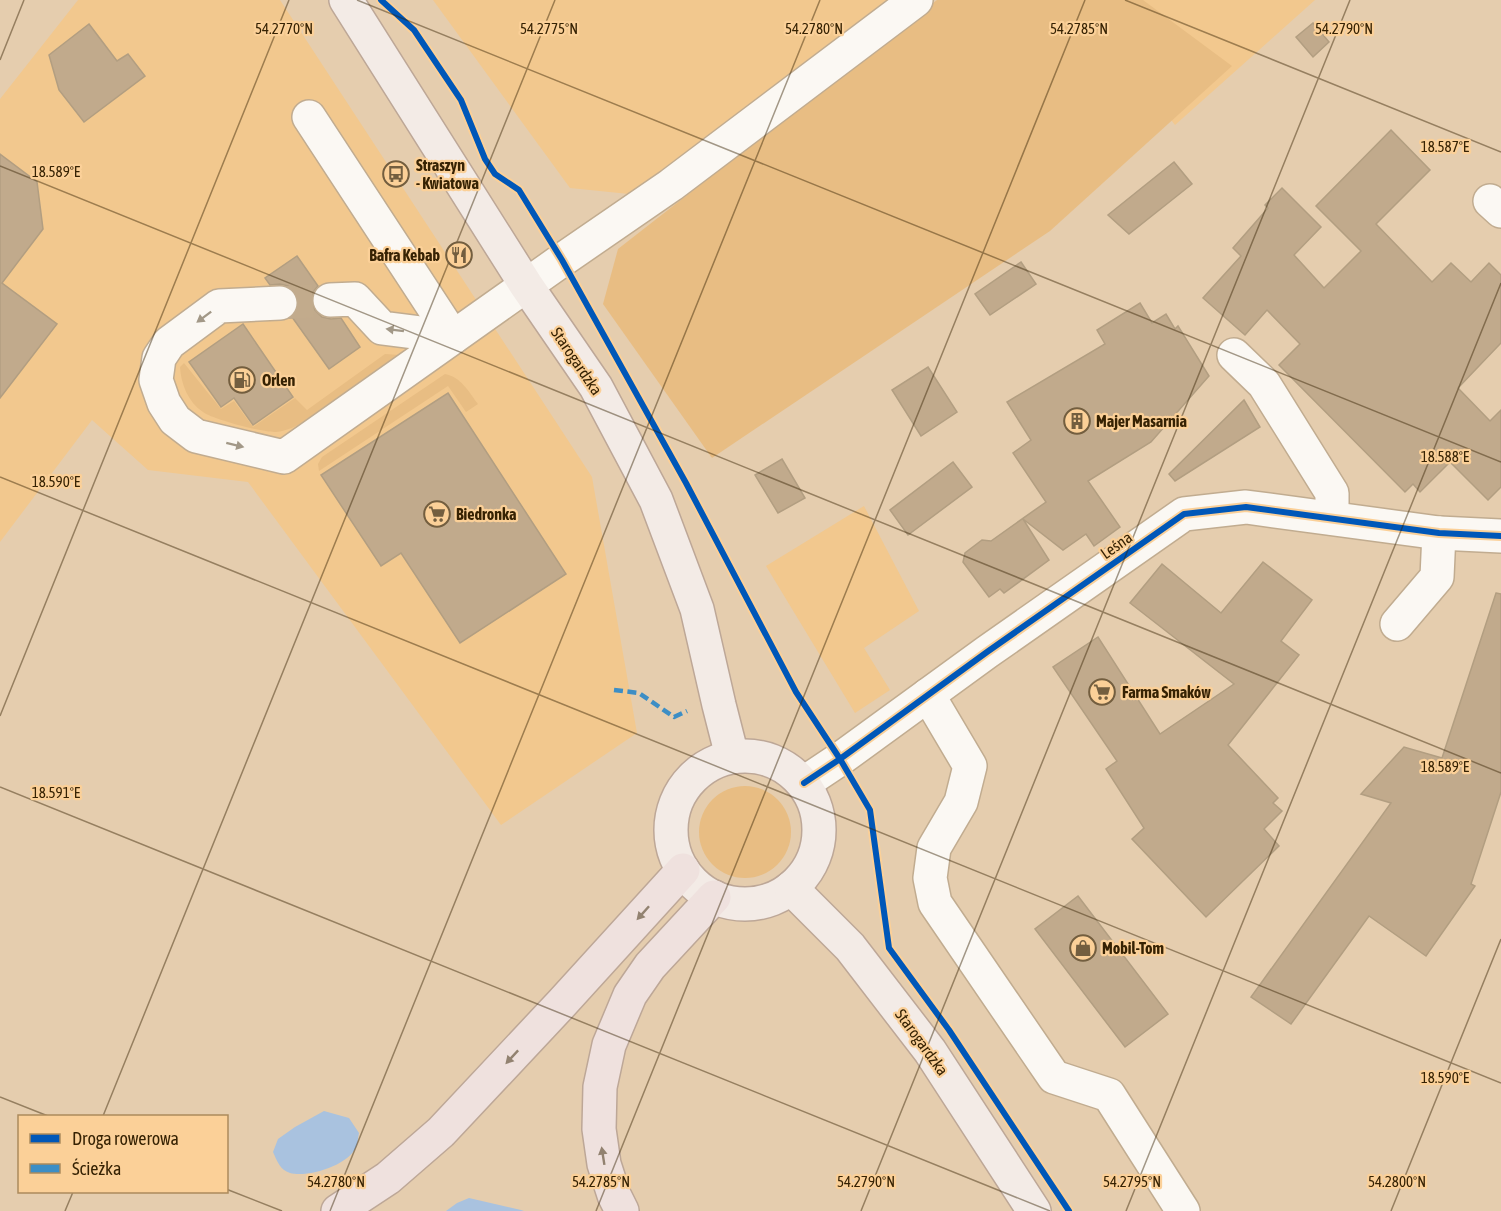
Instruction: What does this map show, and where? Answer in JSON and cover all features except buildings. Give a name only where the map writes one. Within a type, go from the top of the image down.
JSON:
[{"type":"highway","points":[[338,1211],[388,1178],[441,1132],[682,870]]},
{"type":"highway","points":[[622,1211],[604,1164],[599,1129],[600,1087],[609,1045],[630,995],[650,966],[714,897]]},
{"type":"main road","name":"Starogardzka","points":[[346,0],[526,285],[596,387],[656,500],[697,609],[732,756]]},
{"type":"main road","points":[[732,756],[759,756],[784,765],[804,783],[817,809],[819,838],[810,867],[791,888],[773,899],[753,903],[733,903],[714,897],[696,886],[682,870],[672,843],[672,814],[684,787],[705,766],[732,756]]},
{"type":"main road","name":"Starogardzka","points":[[791,888],[850,947],[930,1051],[1034,1211]]},
{"type":"street","points":[[279,303],[219,306],[169,343],[159,357],[156,380],[164,403],[175,420],[196,436],[284,457],[671,184],[916,0]]},
{"type":"street","points":[[309,117],[453,337]]},
{"type":"street","points":[[330,300],[355,299],[382,328],[453,337]]},
{"type":"street","points":[[1234,355],[1264,384],[1332,493],[1332,518]]},
{"type":"street","name":"Leśna","points":[[804,783],[1184,514],[1246,507],[1439,533],[1501,536]]},
{"type":"street","points":[[1397,624],[1437,577],[1439,533]]},
{"type":"street","points":[[928,694],[970,766],[961,802],[934,848],[930,878],[935,903],[1054,1077],[1109,1095],[1184,1211]]},
{"type":"shaded area","points":[[78,0],[280,0],[592,477],[637,733],[501,825],[248,482],[148,470],[92,420],[0,542],[0,99]]},
{"type":"shaded area","points":[[433,0],[892,0],[629,194],[570,188]]},
{"type":"shaded area","points":[[937,0],[1143,0],[1232,66],[1050,231],[712,458],[603,304],[618,249]]},
{"type":"shaded area","points":[[1079,0],[1315,0],[1175,125]]},
{"type":"shaded area","points":[[385,354],[400,355],[303,422],[276,432],[238,425],[203,412],[186,392],[180,367],[184,363],[221,409],[234,401],[253,427],[295,398],[307,410]]},
{"type":"shaded area","points":[[445,374],[456,378],[478,404],[466,412],[448,386],[319,471],[318,464],[322,457]]},
{"type":"shaded area","points":[[864,506],[919,611],[864,648],[890,690],[855,713],[766,566]]},
{"type":"shaded area","points":[[745,786],[763,789],[778,799],[788,814],[791,832],[788,850],[778,865],[763,875],[745,878],[727,875],[712,865],[702,850],[699,832],[702,814],[712,799],[727,789]]},
{"type":"water","points":[[324,1111],[349,1118],[359,1133],[356,1147],[345,1159],[327,1169],[307,1174],[287,1172],[279,1165],[273,1152],[278,1139]]},
{"type":"water","points":[[469,1198],[524,1211],[446,1211]]},
{"type":"tunnel","points":[[280,303],[330,300]]},
{"type":"marked path","points":[[614,690],[639,693],[674,717],[687,711]]},
{"type":"cycle path","points":[[381,0],[414,30],[461,100],[485,159],[495,174],[519,190],[562,260],[686,483],[796,692],[870,810],[889,948],[949,1030],[1069,1211]]},
{"type":"cycle path","points":[[804,783],[1184,514],[1246,507],[1439,533],[1501,536]]},
{"type":"place","name":"Straszyn - Kwiatowa","points":[[396,174]]},
{"type":"place","name":"Bafra Kebab","points":[[459,255]]},
{"type":"place","name":"Orlen","points":[[242,380]]},
{"type":"place","name":"Majer Masarnia","points":[[1077,421]]},
{"type":"place","name":"Biedronka","points":[[437,514]]},
{"type":"place","name":"Farma Smaków","points":[[1102,692]]},
{"type":"place","name":"Mobil-Tom","points":[[1083,948]]}]
